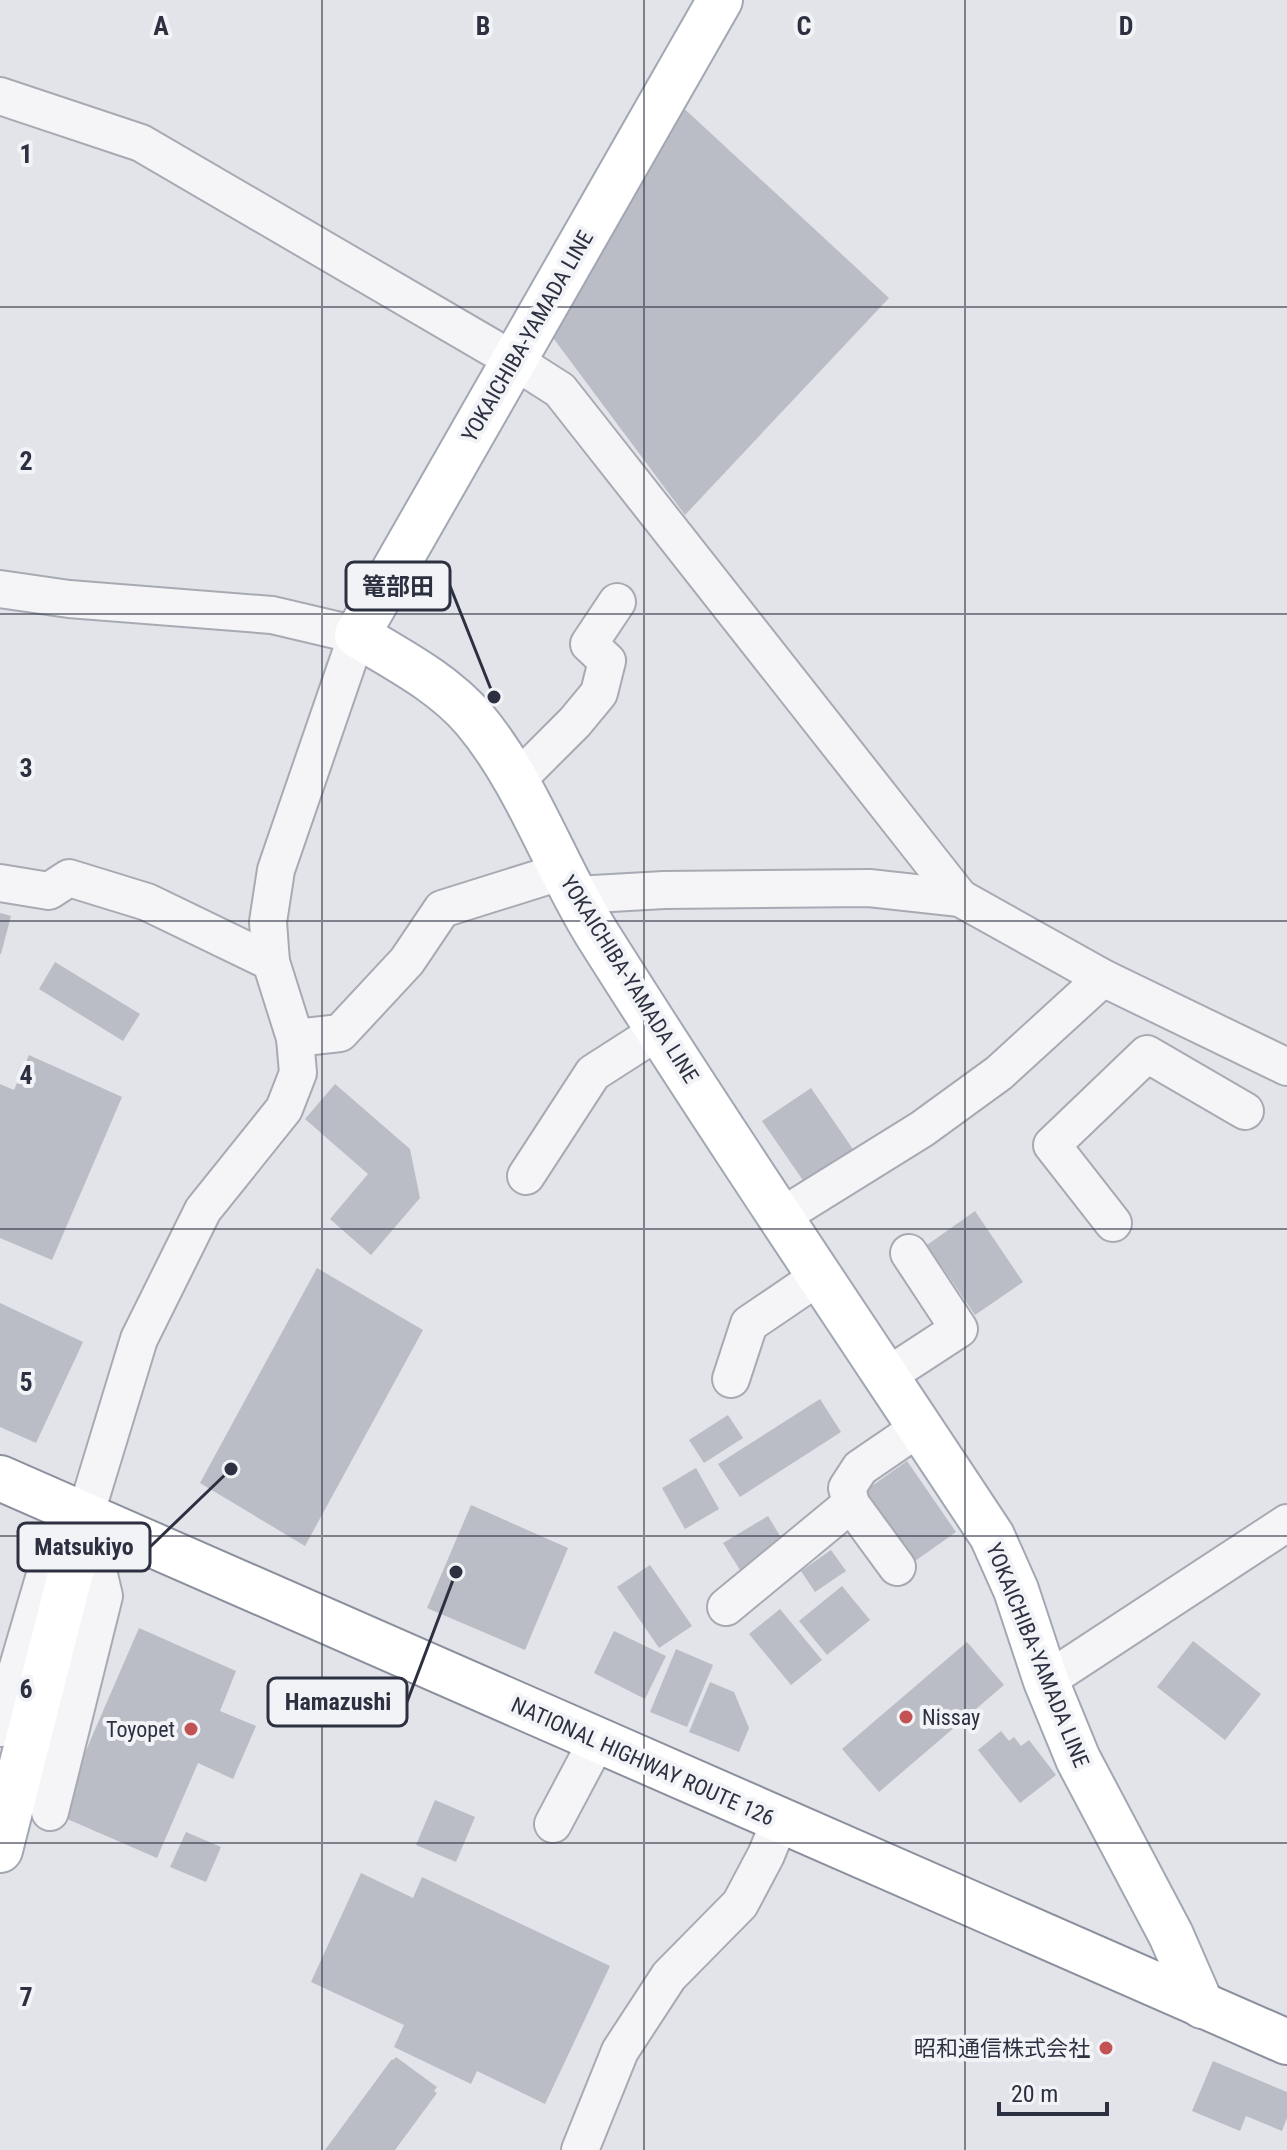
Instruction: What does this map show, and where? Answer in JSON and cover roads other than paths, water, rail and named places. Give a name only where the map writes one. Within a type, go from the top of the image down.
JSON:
[{"type":"main road","name":"YOKAICHIBA-YAMADA LINE","points":[[720,0],[357,635],[452,696],[475,721],[515,782],[595,931],[992,1536],[1016,1590],[1046,1681],[1078,1759],[1171,1935],[1202,2006]]},
{"type":"main road","name":"NATIONAL HIGHWAY ROUTE 126","points":[[0,1478],[1287,2042]]},
{"type":"main road","points":[[0,1850],[85,1516]]},
{"type":"street","points":[[0,96],[141,143],[560,390],[960,898],[1103,978],[1287,1067]]},
{"type":"street","points":[[0,589],[69,599],[272,615],[357,635],[276,870],[268,922],[271,962],[295,1038],[298,1073],[284,1109],[203,1210],[139,1339],[85,1516],[49,1561],[0,1728]]},
{"type":"street","points":[[515,782],[575,722],[599,693],[607,661],[589,644],[617,602]]},
{"type":"street","points":[[0,883],[49,891],[69,878],[147,902],[271,962]]},
{"type":"street","points":[[295,1038],[340,1033],[407,961],[442,909],[570,883],[664,890],[869,888],[960,898]]},
{"type":"street","points":[[782,1216],[922,1129],[999,1073],[1103,978]]},
{"type":"street","points":[[526,1176],[593,1073],[660,1030]]},
{"type":"street","points":[[1198,1084],[1219,1035]]},
{"type":"street","points":[[1113,1223],[1052,1145],[1147,1054],[1245,1111]]},
{"type":"street","points":[[887,1376],[959,1329],[909,1253]]},
{"type":"street","points":[[731,1379],[749,1324],[821,1275]]},
{"type":"street","points":[[897,1567],[851,1504],[847,1488],[860,1468],[920,1427]]},
{"type":"street","points":[[726,1607],[851,1504]]},
{"type":"street","points":[[50,1812],[104,1596],[85,1516]]},
{"type":"street","points":[[1046,1681],[1287,1523]]},
{"type":"street","points":[[553,1824],[597,1741]]},
{"type":"street","points":[[580,2150],[620,2051],[669,1976],[740,1904],[780,1821]]},
{"type":"place","name":"篭部田","points":[[494,697]]},
{"type":"place","name":"Matsukiyo","points":[[231,1469]]},
{"type":"place","name":"Hamazushi","points":[[456,1572]]},
{"type":"place","name":"Nissay","points":[[906,1717]]},
{"type":"place","name":"Toyopet","points":[[191,1729]]},
{"type":"place","name":"昭和通信株式会社","points":[[1106,2048]]}]
